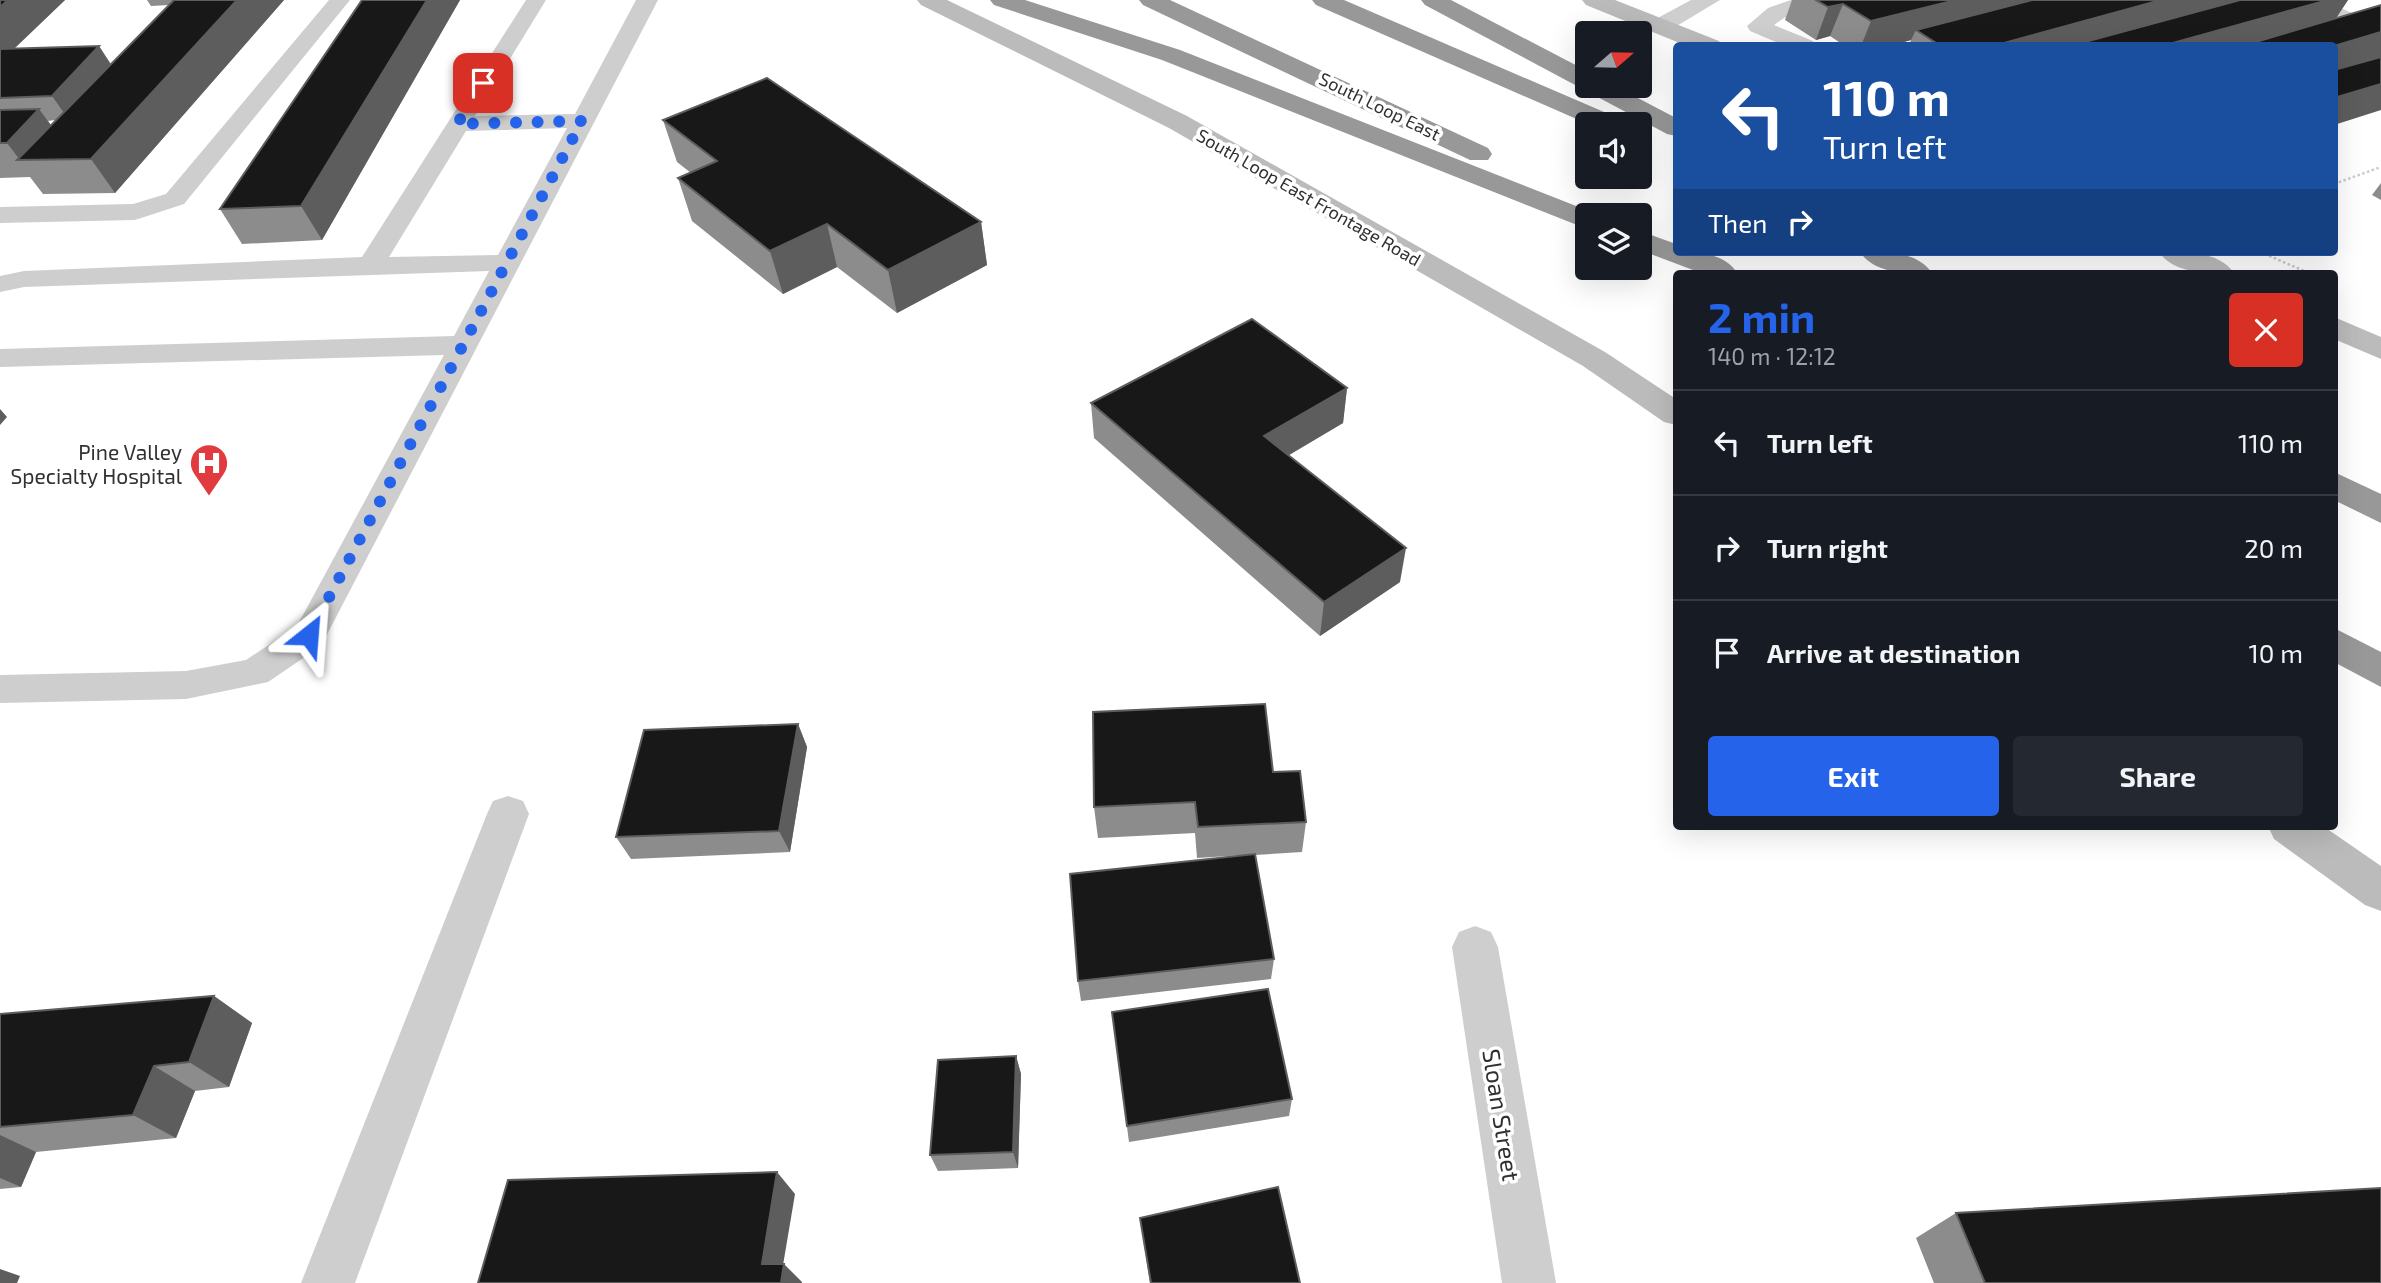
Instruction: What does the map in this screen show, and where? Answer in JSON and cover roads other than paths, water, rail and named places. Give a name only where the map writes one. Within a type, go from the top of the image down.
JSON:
[{"type":"highway","points":[[1002,0],[1171,55],[1575,214]]},
{"type":"highway","name":"South Loop East","points":[[1151,0],[1315,75],[1581,203]]},
{"type":"highway","points":[[1324,0],[1581,112]]},
{"type":"highway","points":[[1433,0],[1575,75]]},
{"type":"highway","points":[[1619,98],[1673,126]]},
{"type":"highway","points":[[1652,143],[1673,153]]},
{"type":"highway","points":[[1652,238],[1673,248]]},
{"type":"highway","points":[[1652,245],[1673,253]]},
{"type":"highway","points":[[1682,256],[1718,270]]},
{"type":"highway","points":[[1690,256],[1719,270]]},
{"type":"highway","points":[[1883,256],[1911,270]]},
{"type":"highway","points":[[1905,256],[1929,270]]},
{"type":"highway","points":[[2338,486],[2381,510]]},
{"type":"highway","points":[[2338,645],[2381,671]]},
{"type":"main road","name":"South Loop East Frontage Road","points":[[929,0],[1178,122],[1594,359],[1673,412]]},
{"type":"main road","points":[[1594,0],[1701,42]]},
{"type":"main road","points":[[2183,256],[2213,270]]},
{"type":"main road","points":[[2338,329],[2381,349]]},
{"type":"main road","points":[[2295,830],[2381,891]]},
{"type":"street","points":[[1662,25],[1708,0]]},
{"type":"street","points":[[328,1283],[508,814]]},
{"type":"street","name":"Sloan Street","points":[[1475,947],[1529,1283]]},
{"type":"lane","points":[[0,215],[135,212],[175,199],[340,0]]},
{"type":"lane","points":[[370,265],[536,0]]},
{"type":"lane","points":[[0,689],[186,685],[254,671],[309,635],[647,0]]},
{"type":"lane","points":[[1796,42],[1758,26],[1776,13],[1811,0]]},
{"type":"lane","points":[[2306,0],[2381,34]]},
{"type":"lane","points":[[457,124],[582,121]]},
{"type":"lane","points":[[0,284],[24,279],[370,265],[507,263]]},
{"type":"lane","points":[[0,358],[463,345]]},
{"type":"place","name":"Pine Valley Specialty Hospital","points":[[209,497]]}]
